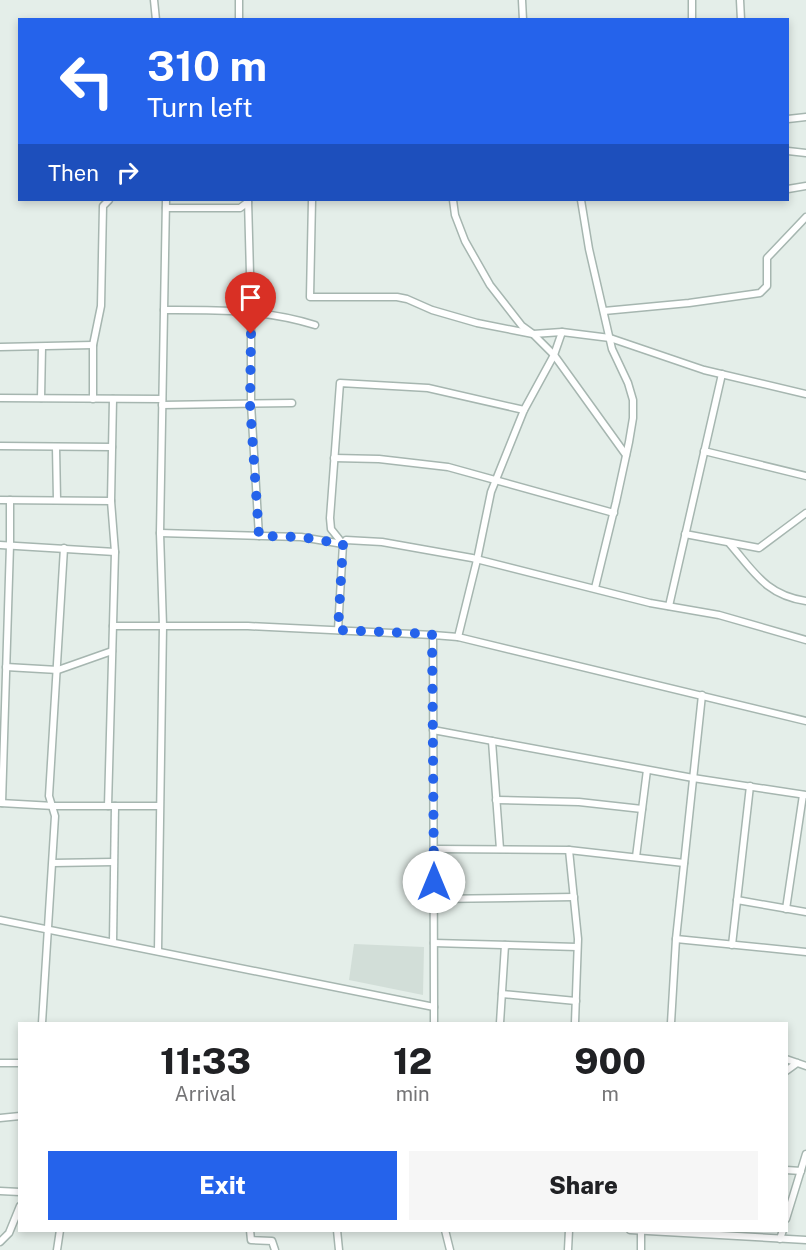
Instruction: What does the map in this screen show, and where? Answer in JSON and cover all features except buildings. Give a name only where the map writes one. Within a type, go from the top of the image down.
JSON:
[{"type":"street","points":[[154,0],[156,18]]},
{"type":"street","points":[[239,0],[239,18]]},
{"type":"street","points":[[522,0],[523,18]]},
{"type":"street","points":[[692,0],[692,18]]},
{"type":"street","points":[[740,0],[741,18]]},
{"type":"street","points":[[789,119],[806,117]]},
{"type":"street","points":[[789,151],[806,153]]},
{"type":"street","points":[[789,189],[806,186]]},
{"type":"street","points":[[93,399],[93,345],[101,306],[103,206],[108,201]]},
{"type":"street","points":[[158,951],[163,626],[160,533],[166,201]]},
{"type":"street","points":[[166,207],[240,208],[249,201]]},
{"type":"street","points":[[249,201],[250,404],[259,536]]},
{"type":"street","points":[[312,201],[310,297],[397,297],[477,323],[533,334],[562,332],[610,338],[704,370],[806,394]]},
{"type":"street","points":[[453,201],[455,215],[465,242],[483,274],[522,327],[533,334],[554,355],[626,455]]},
{"type":"street","points":[[581,201],[589,249],[612,349],[628,383],[633,400],[633,418],[626,455],[595,588]]},
{"type":"street","points":[[604,311],[760,294],[767,286],[767,258],[806,217]]},
{"type":"street","points":[[164,310],[251,311],[291,317],[315,325]]},
{"type":"street","points":[[458,637],[491,492],[524,410],[554,355],[562,332]]},
{"type":"street","points":[[0,347],[93,345]]},
{"type":"street","points":[[41,398],[42,347]]},
{"type":"street","points":[[669,606],[722,374]]},
{"type":"street","points":[[343,544],[331,530],[339,385],[342,382],[428,388],[524,410]]},
{"type":"street","points":[[0,398],[292,403]]},
{"type":"street","points":[[112,942],[112,651],[115,552],[111,501],[113,399]]},
{"type":"street","points":[[0,446],[112,447]]},
{"type":"street","points":[[56,447],[57,501]]},
{"type":"street","points":[[704,451],[806,476]]},
{"type":"street","points":[[334,458],[416,462],[448,467],[614,513]]},
{"type":"street","points":[[0,500],[111,501]]},
{"type":"street","points":[[10,500],[1,803],[54,806],[159,806]]},
{"type":"street","points":[[685,534],[759,548],[806,513]]},
{"type":"street","points":[[160,533],[301,537],[343,544]]},
{"type":"street","points":[[338,630],[343,544],[346,540],[382,542],[477,560],[669,606],[719,615],[806,640]]},
{"type":"street","points":[[729,543],[768,587],[784,597],[806,601]]},
{"type":"street","points":[[0,545],[115,552]]},
{"type":"street","points":[[42,1022],[53,863],[55,816],[50,796],[64,548]]},
{"type":"street","points":[[113,626],[248,626],[458,637],[806,721]]},
{"type":"street","points":[[432,634],[434,1022]]},
{"type":"street","points":[[6,667],[58,670],[112,651]]},
{"type":"street","points":[[671,1022],[676,939],[702,695]]},
{"type":"street","points":[[433,730],[647,770],[804,795],[786,909]]},
{"type":"street","points":[[492,741],[500,849]]},
{"type":"street","points":[[636,857],[647,770]]},
{"type":"street","points":[[732,945],[750,786]]},
{"type":"street","points":[[496,800],[579,802],[642,809]]},
{"type":"street","points":[[434,849],[569,850],[684,863]]},
{"type":"street","points":[[569,850],[577,947],[575,1022]]},
{"type":"street","points":[[53,863],[113,862]]},
{"type":"street","points":[[434,899],[574,897]]},
{"type":"street","points":[[737,900],[806,912]]},
{"type":"street","points":[[0,920],[434,1007]]},
{"type":"street","points":[[676,939],[806,952]]},
{"type":"street","points":[[434,943],[577,947]]},
{"type":"street","points":[[500,1022],[505,945]]},
{"type":"street","points":[[502,994],[576,1001]]},
{"type":"street","points":[[788,1060],[806,1066]]},
{"type":"street","points":[[0,1062],[18,1063]]},
{"type":"street","points":[[788,1070],[797,1063]]},
{"type":"street","points":[[0,1118],[18,1116]]},
{"type":"street","points":[[788,1213],[806,1154]]},
{"type":"street","points":[[788,1170],[801,1171]]},
{"type":"street","points":[[0,1191],[18,1192]]},
{"type":"street","points":[[0,1242],[9,1233],[18,1211]]},
{"type":"street","points":[[57,1250],[60,1232]]},
{"type":"street","points":[[249,1232],[251,1240],[272,1241],[275,1250]]},
{"type":"street","points":[[336,1232],[339,1250]]},
{"type":"street","points":[[446,1232],[450,1250]]},
{"type":"street","points":[[568,1250],[569,1232]]},
{"type":"street","points":[[641,1232],[641,1250]]},
{"type":"street","points":[[658,1232],[806,1240]]},
{"type":"street","points":[[780,1239],[782,1232]]},
{"type":"shaded area","points":[[354,944],[424,947],[423,995],[349,980]]},
{"type":"route","points":[[251,334],[250,404],[259,536],[301,537],[343,544],[338,630],[432,634],[434,882]]}]
